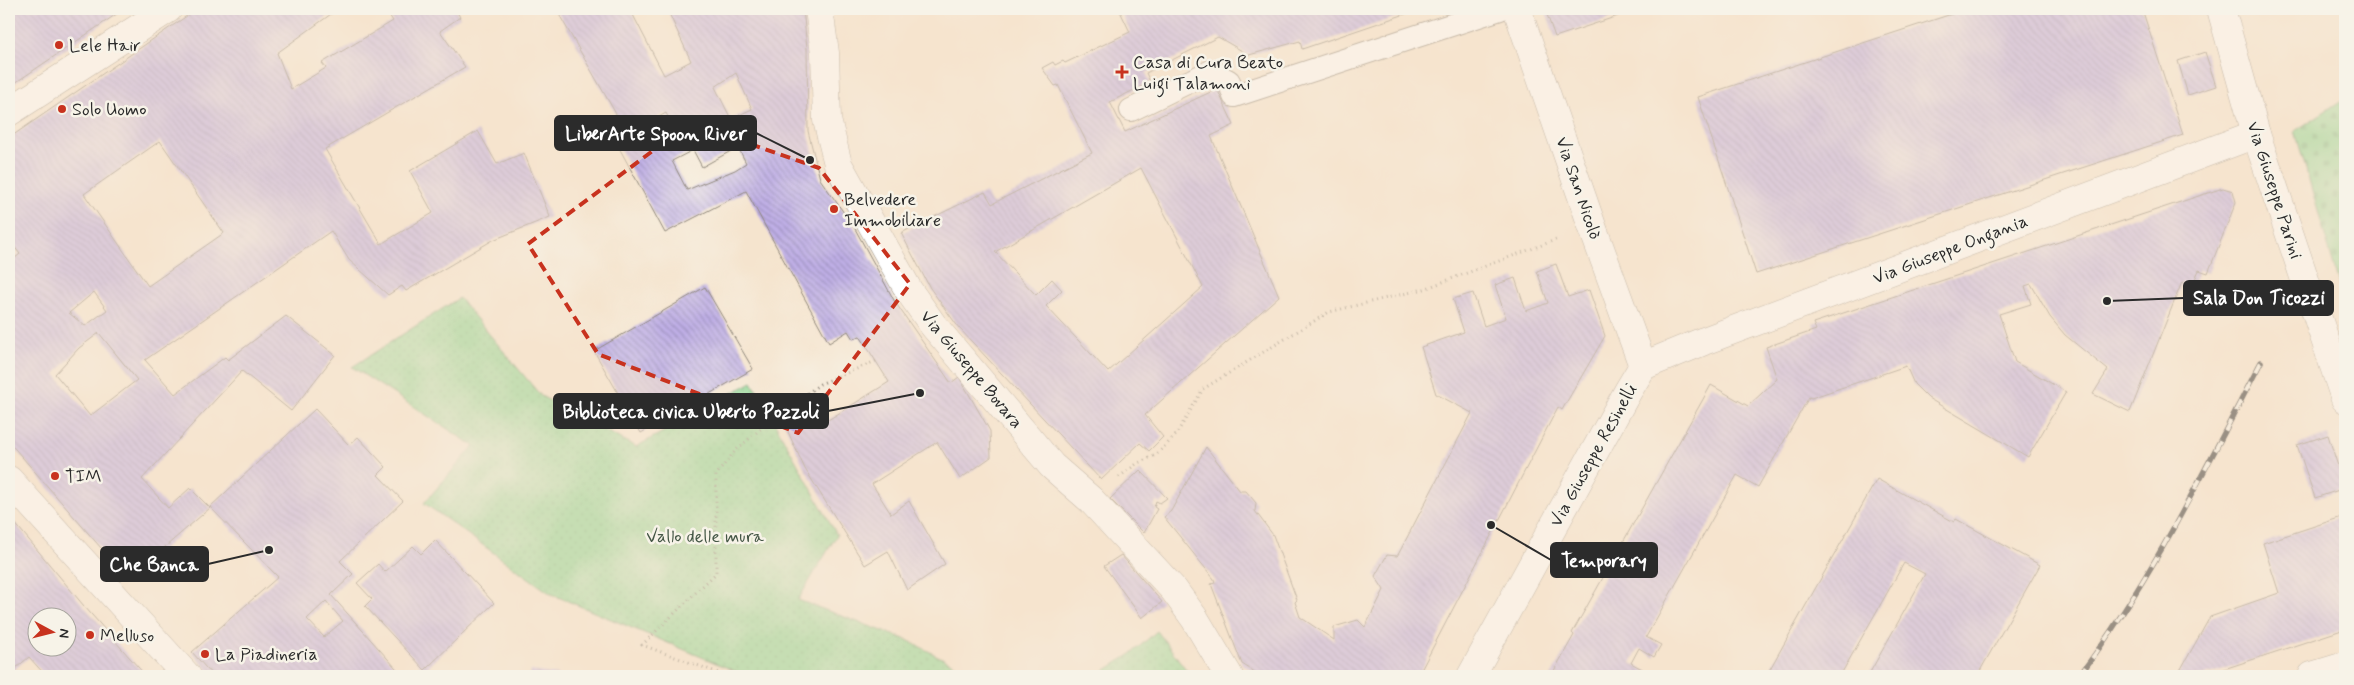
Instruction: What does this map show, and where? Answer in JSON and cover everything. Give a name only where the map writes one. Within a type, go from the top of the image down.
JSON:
[{"type":"street","points":[[9,112],[168,9]]},
{"type":"street","name":"Via Giuseppe Bovara","points":[[819,9],[826,53],[827,120],[838,164],[909,291],[933,325],[1052,466],[1091,500],[1174,590],[1195,619],[1229,676]]},
{"type":"street","name":"Via San Nicolò","points":[[1517,9],[1592,226],[1644,366]]},
{"type":"street","name":"Via Giuseppe Parini","points":[[2221,9],[2256,134],[2345,399]]},
{"type":"street","name":"Via Giuseppe Ongania","points":[[1644,366],[1704,341],[2256,134]]},
{"type":"street","name":"Via Giuseppe Resinelli","points":[[1471,676],[1628,391],[1644,366]]},
{"type":"street","points":[[9,480],[187,676]]},
{"type":"street","points":[[2312,676],[2345,666]]},
{"type":"lane","points":[[1131,110],[1211,71],[1229,82],[1234,96],[1500,9]]},
{"type":"path","points":[[1091,500],[1138,462],[1156,455],[1176,435],[1203,389],[1329,312],[1424,288],[1592,226]]},
{"type":"path","points":[[727,676],[642,645],[716,573],[716,475],[736,450],[756,432],[820,384],[876,361]]},
{"type":"highlighted area","points":[[690,123],[819,168],[910,284],[798,433],[598,354],[528,244]]},
{"type":"green space","points":[[2345,98],[2345,305],[2295,131]]},
{"type":"green space","name":"Vallo delle mura","points":[[459,298],[541,396],[636,447],[752,382],[837,535],[798,600],[907,640],[965,670],[969,676],[747,676],[551,594],[424,503],[474,446],[352,367]]},
{"type":"green space","points":[[1157,631],[1191,676],[1096,676],[1131,654]]},
{"type":"building","points":[[9,9],[124,9],[9,87]]},
{"type":"building","points":[[197,9],[338,9],[277,53],[291,89],[326,68],[322,63],[393,21],[385,9],[455,9],[460,17],[440,31],[465,67],[325,149],[381,244],[433,213],[410,171],[478,131],[497,164],[524,153],[550,217],[493,240],[406,291],[402,286],[388,295],[349,260],[331,231],[145,360],[175,394],[225,357],[228,360],[286,316],[335,355],[291,411],[242,371],[142,479],[168,508],[190,488],[210,508],[128,579],[9,442],[9,263],[20,254],[9,240],[9,138]],"holes":[[[160,141],[224,233],[148,286],[84,194]],[[94,292],[107,310],[85,326],[69,313]],[[99,333],[137,380],[90,416],[55,374],[79,348]]]},
{"type":"building","points":[[556,9],[642,9],[632,13],[664,75],[691,61],[667,9],[803,9],[807,48],[808,131],[820,179],[854,227],[895,302],[951,383],[959,377],[990,431],[991,457],[960,479],[937,442],[872,484],[891,514],[909,501],[945,564],[907,590],[888,551],[865,565],[805,469],[783,421],[817,403],[828,420],[889,382],[860,336],[853,339],[848,331],[829,343],[746,191],[665,233],[616,142],[628,135]],"holes":[[[736,73],[752,109],[731,119],[715,87]],[[666,113],[668,117],[636,135],[634,131]],[[738,147],[746,163],[735,170],[687,190],[672,161],[693,150],[702,167]]]},
{"type":"building","points":[[1119,9],[1420,9],[1302,49],[1300,41],[1249,55],[1218,37],[1146,73],[1150,82],[1110,102],[1125,132],[1217,89],[1234,125],[1211,136],[1279,296],[1145,415],[1163,437],[1149,451],[1140,443],[1101,480],[959,328],[930,288],[901,233],[985,192],[992,204],[1092,153],[1058,85],[1055,86],[1042,68],[1053,62],[1055,65],[1063,61],[1065,63],[1130,32]],"holes":[[[1141,168],[1203,287],[1108,372],[1046,306],[1062,290],[1052,279],[1036,295],[995,252]]]},
{"type":"building","points":[[1545,9],[1616,9],[1618,16],[1555,37]]},
{"type":"building","points":[[1967,9],[2142,9],[2183,135],[1756,274],[1698,97]]},
{"type":"building","points":[[2205,52],[2216,86],[2188,95],[2178,61]]},
{"type":"building","points":[[2223,188],[2233,191],[2236,202],[2208,273],[2199,270],[2192,286],[2182,282],[2130,412],[2093,394],[2108,370],[2065,335],[2050,317],[2031,284],[2025,286],[2031,304],[1999,314],[2015,362],[2066,392],[2028,457],[1928,398],[1914,384],[1906,366],[1811,398],[1809,397],[1758,487],[1737,475],[1646,637],[1661,645],[1654,657],[1639,648],[1631,663],[1655,676],[1551,676],[1574,635],[1572,633],[1711,385],[1748,406],[1777,379],[1766,347],[1816,330],[1813,323]]},
{"type":"building","points":[[1556,264],[1568,297],[1589,290],[1605,336],[1562,410],[1558,407],[1418,676],[1261,676],[1242,664],[1211,584],[1215,583],[1214,579],[1164,517],[1171,511],[1206,447],[1240,491],[1246,491],[1256,503],[1255,511],[1273,535],[1297,600],[1295,602],[1300,617],[1334,640],[1334,627],[1358,620],[1365,627],[1384,590],[1375,576],[1387,555],[1397,556],[1399,553],[1472,413],[1436,394],[1421,347],[1464,332],[1453,299],[1473,293],[1484,326],[1506,318],[1495,285],[1515,278],[1526,311],[1548,303],[1537,271]]},
{"type":"building","points":[[705,287],[753,369],[641,433],[594,351]]},
{"type":"building","points":[[315,409],[349,445],[358,437],[386,467],[378,475],[403,501],[340,561],[353,574],[331,595],[403,676],[213,676],[192,652],[278,577],[210,507]],"holes":[[[326,601],[343,621],[324,637],[307,619]]]},
{"type":"building","points":[[2328,435],[2345,488],[2315,498],[2297,445]]},
{"type":"building","points":[[1140,470],[1167,498],[1160,503],[1156,501],[1154,507],[1157,509],[1144,533],[1110,499]]},
{"type":"building","points":[[1877,479],[1954,522],[1956,519],[2040,565],[1977,676],[1868,676],[1925,574],[1904,563],[1840,676],[1766,676]]},
{"type":"building","points":[[9,516],[84,606],[146,676],[46,676],[30,658],[78,658],[78,608],[28,608],[28,658],[9,674]]},
{"type":"building","points":[[2345,516],[2345,629],[2203,676],[2177,676],[2210,617],[2279,593],[2263,543]]},
{"type":"building","points":[[435,540],[494,603],[425,670],[365,606],[372,599],[357,583],[378,564],[385,572],[413,546],[421,554]]},
{"type":"building","points":[[1121,555],[1162,602],[1142,618],[1104,566]]},
{"type":"building","points":[[531,671],[558,675],[530,676]]},
{"type":"railway","points":[[2079,676],[2154,562],[2198,483],[2261,362]]},
{"type":"place","name":"Lele Hair","points":[[59,45]]},
{"type":"place","name":"Casa di Cura Beato Luigi Talamoni","points":[[1122,72]]},
{"type":"place","name":"Solo Uomo","points":[[62,109]]},
{"type":"place","name":"LiberArte Spoon River","points":[[810,160]]},
{"type":"place","name":"Belvedere Immobiliare","points":[[834,209]]},
{"type":"place","name":"Sala Don Ticozzi","points":[[2107,301]]},
{"type":"place","name":"Biblioteca civica Uberto Pozzoli","points":[[920,393]]},
{"type":"place","name":"TIM","points":[[55,476]]},
{"type":"place","name":"Temporary","points":[[1491,525]]},
{"type":"place","name":"Che Banca","points":[[269,550]]},
{"type":"place","name":"Melluso","points":[[90,635]]},
{"type":"place","name":"La Piadineria","points":[[205,654]]}]
